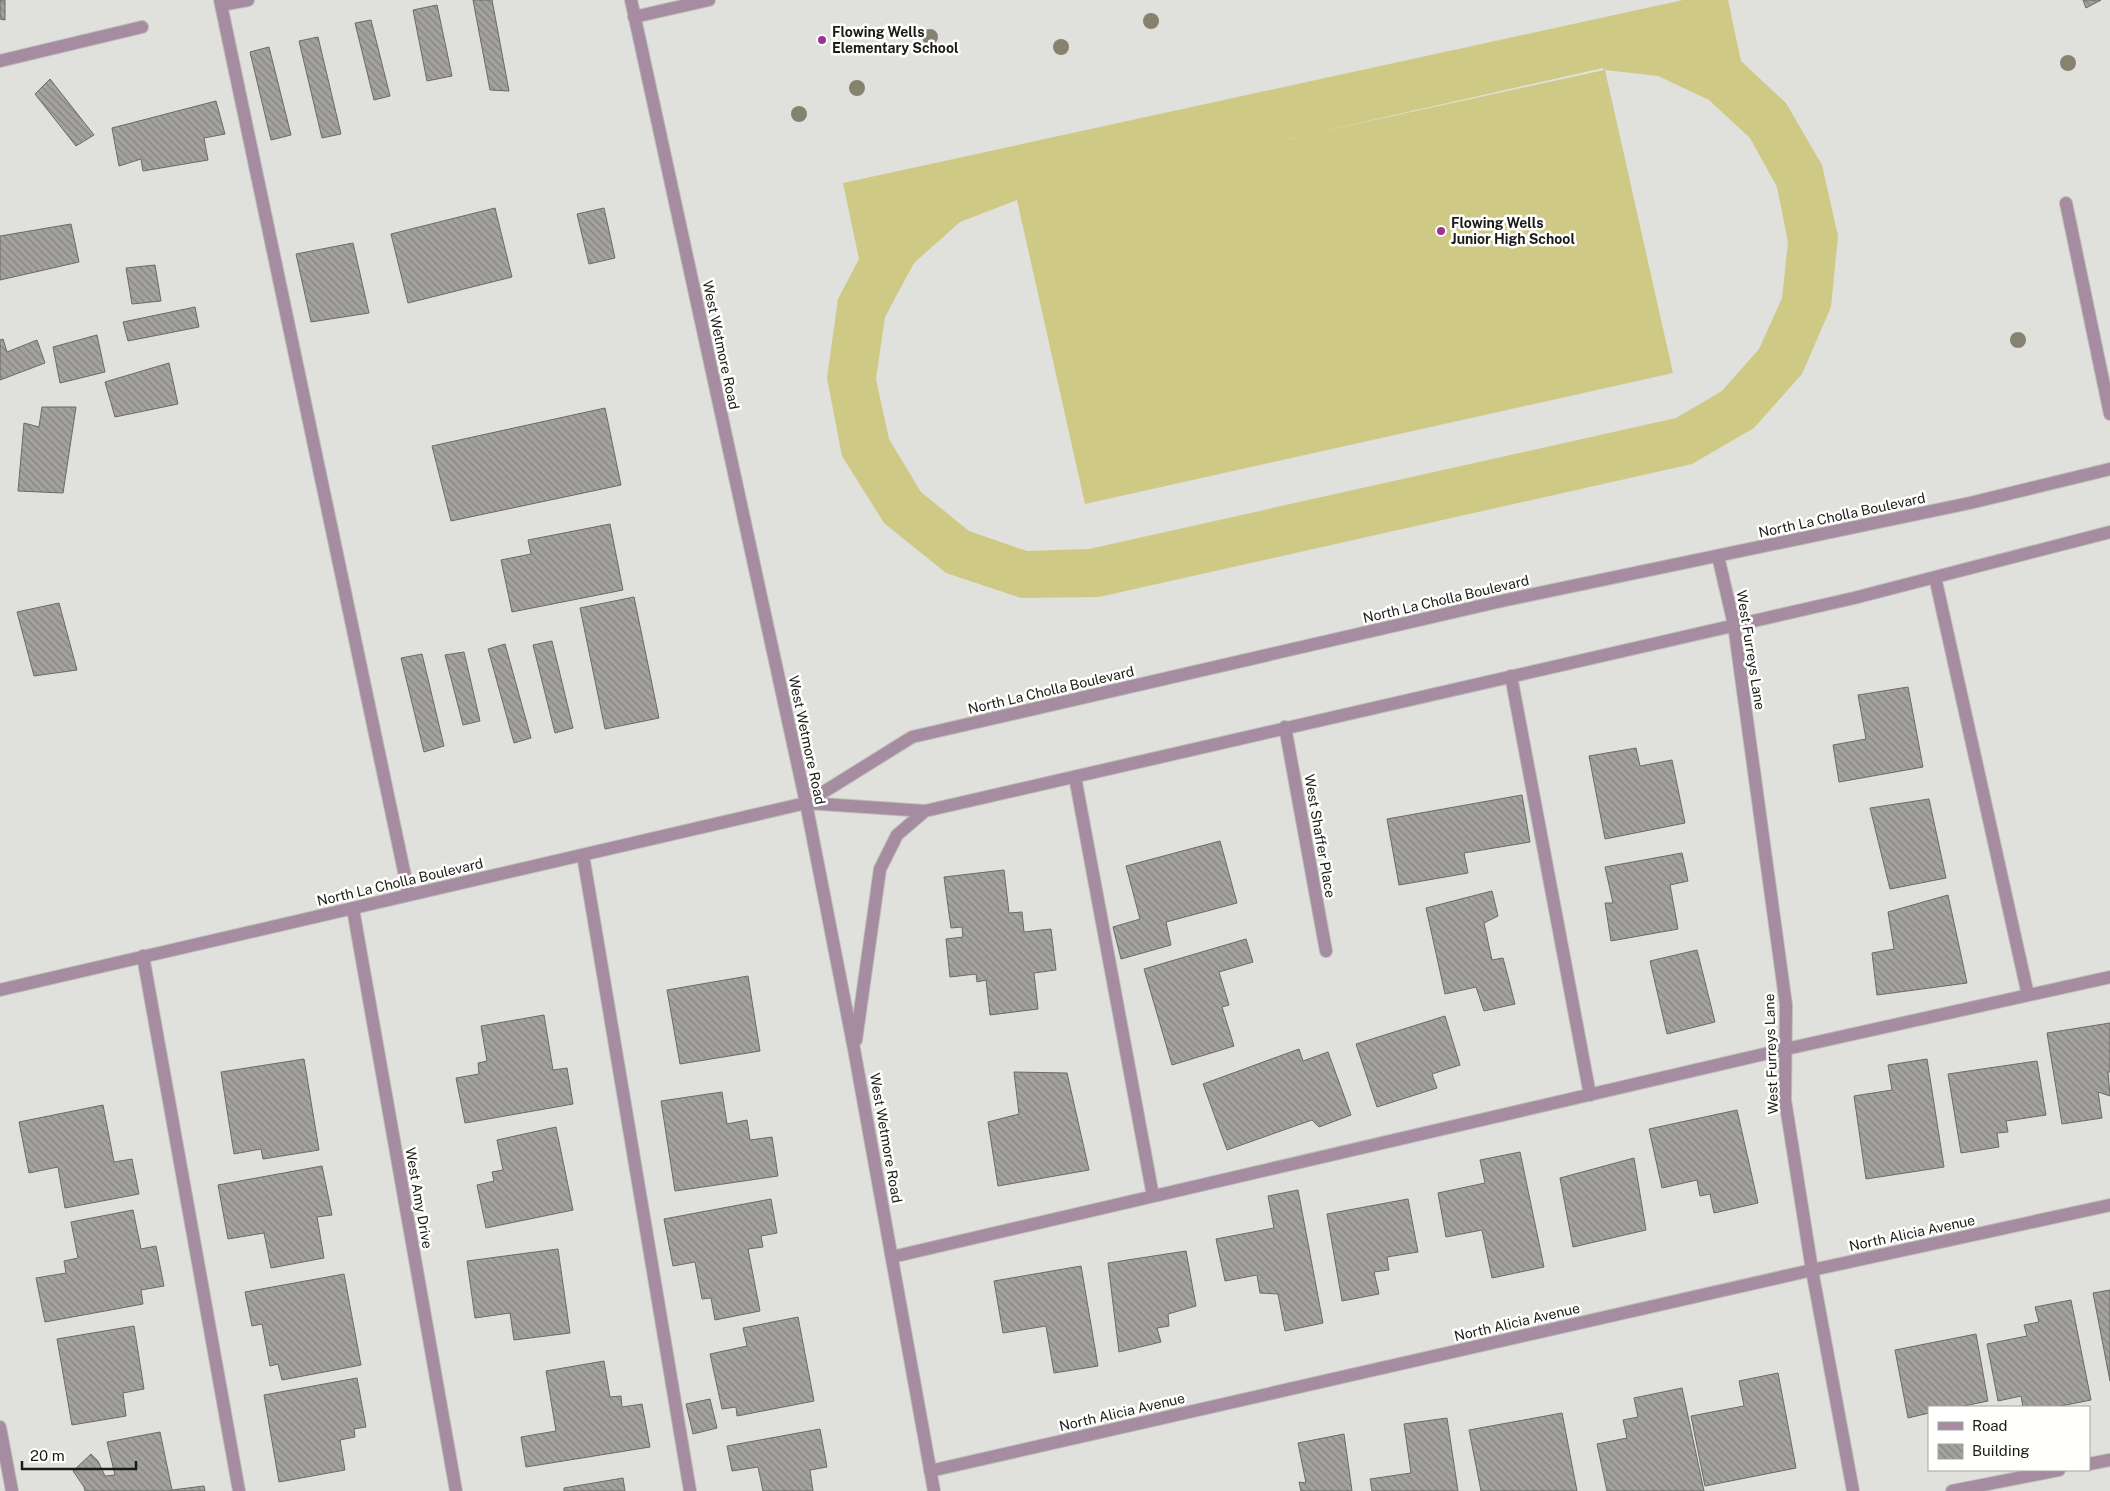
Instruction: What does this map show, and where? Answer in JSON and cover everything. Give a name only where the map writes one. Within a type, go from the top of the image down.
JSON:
[{"type":"street","points":[[248,0],[221,2],[409,895]]},
{"type":"street","name":"West Wetmore Road","points":[[631,0],[806,803],[854,1049],[934,1491]]},
{"type":"street","points":[[634,17],[709,0]]},
{"type":"street","points":[[0,61],[142,27]]},
{"type":"street","points":[[2066,203],[2110,414]]},
{"type":"street","name":"North La Cholla Boulevard","points":[[806,803],[912,737],[1506,600],[1970,503],[2110,470]]},
{"type":"street","name":"North La Cholla Boulevard","points":[[0,990],[143,956],[353,910],[409,895],[806,803],[924,811],[1734,625],[1935,577],[2110,532]]},
{"type":"street","name":"West Furreys Lane","points":[[1718,556],[1734,625],[1786,1005],[1785,1100],[1812,1270],[1853,1491]]},
{"type":"street","points":[[1935,577],[2028,995]]},
{"type":"street","points":[[1511,676],[1590,1095]]},
{"type":"street","name":"West Shaffer Place","points":[[1285,727],[1326,951]]},
{"type":"street","points":[[1075,777],[1153,1196]]},
{"type":"street","points":[[854,1049],[880,869],[897,835],[924,811]]},
{"type":"street","points":[[583,855],[690,1491]]},
{"type":"street","name":"West Amy Drive","points":[[353,910],[456,1491]]},
{"type":"street","points":[[143,956],[239,1491]]},
{"type":"street","points":[[892,1257],[1786,1049],[2110,977]]},
{"type":"street","name":"North Alicia Avenue","points":[[930,1471],[1812,1270],[2110,1205]]},
{"type":"street","points":[[0,1427],[12,1491]]},
{"type":"street","points":[[2090,1464],[2110,1460]]},
{"type":"street","points":[[1952,1491],[2054,1471]]},
{"type":"shaded area","points":[[1683,0],[1728,0],[1741,61],[1786,103],[1822,165],[1838,236],[1831,307],[1802,374],[1754,428],[1692,464],[1099,597],[1021,598],[946,573],[884,523],[842,456],[827,378],[838,299],[859,259],[843,183]],"holes":[[[1603,68],[1604,70],[1316,133]],[[1605,70],[1658,76],[1709,100],[1750,138],[1777,187],[1788,242],[1782,298],[1759,349],[1722,391],[1676,418],[1089,549],[1027,551],[969,531],[921,492],[889,439],[876,379],[885,317],[914,263],[960,222],[1017,200],[1085,504],[1673,373]]]},
{"type":"building","points":[[0,0],[5,0],[5,20],[0,19]]},
{"type":"building","points":[[473,0],[492,0],[509,91],[490,90]]},
{"type":"building","points":[[2083,0],[2101,0],[2086,8]]},
{"type":"building","points":[[437,5],[452,76],[427,81],[413,10]]},
{"type":"building","points":[[371,20],[390,96],[374,100],[355,23]]},
{"type":"building","points":[[318,37],[341,134],[322,138],[299,41]]},
{"type":"building","points":[[269,47],[291,135],[271,140],[250,52]]},
{"type":"building","points":[[50,79],[94,135],[76,146],[35,94]]},
{"type":"building","points":[[216,101],[225,134],[204,138],[208,160],[143,171],[141,159],[119,166],[112,128]]},
{"type":"building","points":[[495,208],[512,277],[408,303],[391,234]]},
{"type":"building","points":[[604,208],[615,258],[589,264],[577,214]]},
{"type":"building","points":[[71,224],[79,262],[0,280],[0,236]]},
{"type":"building","points":[[353,243],[369,313],[311,322],[296,254]]},
{"type":"building","points":[[155,265],[161,301],[132,304],[126,268]]},
{"type":"building","points":[[195,307],[199,327],[128,341],[123,322]]},
{"type":"building","points":[[97,335],[105,372],[60,383],[53,347]]},
{"type":"building","points":[[3,339],[7,352],[37,340],[45,363],[0,380],[0,340]]},
{"type":"building","points":[[169,363],[178,404],[115,417],[105,382]]},
{"type":"building","points":[[42,407],[76,407],[63,493],[18,491],[24,423],[39,427]]},
{"type":"building","points":[[605,408],[621,485],[451,521],[432,446]]},
{"type":"building","points":[[610,524],[623,590],[512,612],[501,560],[531,554],[528,540]]},
{"type":"building","points":[[634,597],[659,718],[605,729],[580,608]]},
{"type":"building","points":[[59,603],[77,670],[34,676],[17,612]]},
{"type":"building","points":[[552,641],[573,728],[555,733],[533,645]]},
{"type":"building","points":[[505,644],[531,738],[514,743],[488,649]]},
{"type":"building","points":[[464,652],[480,721],[463,725],[445,655]]},
{"type":"building","points":[[422,654],[444,746],[424,752],[401,658]]},
{"type":"building","points":[[1908,687],[1923,767],[1839,782],[1833,745],[1866,739],[1858,695]]},
{"type":"building","points":[[1636,748],[1640,766],[1672,760],[1685,823],[1605,839],[1589,756]]},
{"type":"building","points":[[1522,795],[1530,842],[1464,853],[1468,873],[1399,885],[1387,819]]},
{"type":"building","points":[[1929,799],[1946,878],[1890,889],[1870,808]]},
{"type":"building","points":[[1220,841],[1237,903],[1166,922],[1171,945],[1121,959],[1113,927],[1140,919],[1126,866]]},
{"type":"building","points":[[1682,853],[1688,881],[1670,885],[1678,929],[1611,941],[1605,903],[1613,903],[1605,867]]},
{"type":"building","points":[[1004,870],[1009,913],[1022,912],[1024,932],[1051,929],[1056,970],[1034,973],[1038,1009],[990,1015],[986,980],[977,982],[976,974],[950,977],[946,939],[963,937],[962,927],[951,928],[944,877]]},
{"type":"building","points":[[1492,891],[1498,916],[1484,923],[1492,960],[1503,958],[1515,1004],[1484,1011],[1476,987],[1445,994],[1426,908]]},
{"type":"building","points":[[1948,895],[1967,983],[1877,995],[1872,953],[1894,949],[1888,912]]},
{"type":"building","points":[[1246,939],[1253,962],[1219,972],[1229,1005],[1222,1007],[1234,1046],[1172,1065],[1144,969]]},
{"type":"building","points":[[1697,950],[1715,1022],[1667,1034],[1650,961]]},
{"type":"building","points":[[748,976],[760,1051],[680,1064],[667,990]]},
{"type":"building","points":[[544,1015],[553,1070],[567,1068],[573,1104],[465,1123],[456,1078],[479,1074],[478,1063],[487,1061],[481,1026]]},
{"type":"building","points":[[1445,1016],[1460,1065],[1432,1074],[1437,1088],[1377,1107],[1356,1044]]},
{"type":"building","points":[[2110,1023],[2110,1072],[2108,1072],[2110,1096],[2098,1092],[2102,1118],[2062,1124],[2047,1033]]},
{"type":"building","points":[[1299,1049],[1303,1061],[1328,1052],[1351,1115],[1319,1127],[1312,1120],[1227,1150],[1203,1084]]},
{"type":"building","points":[[304,1059],[319,1150],[263,1159],[261,1149],[234,1154],[221,1072]]},
{"type":"building","points":[[1927,1059],[1944,1167],[1866,1179],[1854,1096],[1892,1090],[1888,1065]]},
{"type":"building","points":[[2037,1061],[2046,1115],[2006,1121],[2008,1132],[1997,1133],[1999,1147],[1961,1153],[1948,1074]]},
{"type":"building","points":[[1014,1072],[1067,1073],[1089,1170],[998,1186],[988,1122],[1019,1114]]},
{"type":"building","points":[[722,1092],[727,1124],[747,1120],[750,1140],[772,1137],[778,1176],[675,1191],[661,1101]]},
{"type":"building","points":[[103,1105],[114,1162],[132,1159],[139,1194],[65,1208],[58,1167],[29,1173],[19,1122]]},
{"type":"building","points":[[1737,1110],[1758,1203],[1714,1213],[1710,1194],[1700,1196],[1697,1180],[1662,1188],[1649,1129]]},
{"type":"building","points":[[556,1127],[573,1210],[486,1228],[477,1185],[494,1181],[492,1172],[503,1170],[497,1140]]},
{"type":"building","points":[[1520,1152],[1544,1267],[1492,1278],[1482,1230],[1446,1237],[1438,1193],[1485,1183],[1480,1160]]},
{"type":"building","points":[[1634,1158],[1646,1230],[1573,1247],[1560,1178]]},
{"type":"building","points":[[322,1166],[332,1215],[317,1217],[324,1258],[271,1268],[264,1233],[228,1239],[218,1185]]},
{"type":"building","points":[[1298,1190],[1323,1323],[1285,1331],[1278,1294],[1260,1293],[1257,1275],[1225,1281],[1216,1239],[1274,1228],[1268,1196]]},
{"type":"building","points":[[771,1199],[777,1233],[761,1236],[763,1247],[748,1249],[760,1311],[715,1320],[711,1298],[702,1299],[695,1262],[673,1266],[664,1219]]},
{"type":"building","points":[[1408,1199],[1418,1252],[1387,1257],[1389,1270],[1374,1272],[1379,1294],[1342,1301],[1327,1214]]},
{"type":"building","points":[[133,1210],[141,1249],[156,1246],[164,1286],[141,1290],[143,1304],[45,1322],[36,1278],[66,1273],[64,1261],[78,1258],[71,1222]]},
{"type":"building","points":[[558,1249],[570,1333],[514,1340],[510,1313],[475,1318],[467,1261]]},
{"type":"building","points":[[1186,1251],[1196,1306],[1168,1314],[1169,1326],[1157,1328],[1161,1342],[1119,1352],[1108,1263]]},
{"type":"building","points":[[1081,1266],[1098,1366],[1054,1373],[1046,1326],[1003,1333],[994,1281]]},
{"type":"building","points":[[344,1274],[361,1365],[282,1380],[278,1364],[270,1366],[262,1324],[252,1326],[245,1292]]},
{"type":"building","points":[[2110,1290],[2110,1381],[2093,1293]]},
{"type":"building","points":[[2071,1300],[2091,1400],[2061,1406],[2023,1406],[2021,1396],[1998,1401],[1987,1344],[2027,1336],[2024,1325],[2039,1322],[2035,1307]]},
{"type":"building","points":[[798,1317],[814,1401],[737,1416],[736,1407],[722,1409],[710,1354],[747,1346],[743,1328]]},
{"type":"building","points":[[134,1326],[144,1389],[123,1393],[126,1416],[72,1425],[57,1339]]},
{"type":"building","points":[[1976,1334],[1988,1401],[1964,1406],[1928,1406],[1928,1413],[1908,1418],[1895,1350]]},
{"type":"building","points":[[604,1361],[610,1397],[621,1396],[622,1407],[642,1404],[650,1447],[526,1467],[521,1437],[556,1431],[546,1371]]},
{"type":"building","points":[[1778,1373],[1796,1468],[1705,1486],[1691,1416],[1744,1406],[1739,1381]]},
{"type":"building","points":[[357,1378],[366,1427],[354,1429],[355,1437],[340,1440],[345,1470],[279,1482],[264,1395]]},
{"type":"building","points":[[1682,1388],[1704,1491],[1607,1491],[1597,1444],[1627,1438],[1623,1420],[1638,1417],[1634,1398]]},
{"type":"building","points":[[710,1399],[717,1428],[693,1434],[686,1404]]},
{"type":"building","points":[[1562,1413],[1577,1491],[1481,1491],[1469,1430]]},
{"type":"building","points":[[1447,1418],[1458,1491],[1372,1491],[1370,1479],[1411,1473],[1404,1424]]},
{"type":"building","points":[[820,1429],[827,1467],[810,1470],[813,1491],[763,1491],[758,1467],[732,1471],[727,1446]]},
{"type":"building","points":[[160,1432],[172,1490],[204,1486],[205,1491],[85,1491],[73,1471],[91,1454],[98,1461],[105,1476],[115,1475],[107,1442]]},
{"type":"building","points":[[1344,1434],[1352,1491],[1301,1491],[1299,1482],[1306,1483],[1298,1443]]},
{"type":"building","points":[[623,1478],[625,1491],[564,1491],[564,1488]]},
{"type":"place","name":"Flowing Wells Elementary School","points":[[822,40]]},
{"type":"place","name":"Flowing Wells Junior High School","points":[[1441,231]]}]
